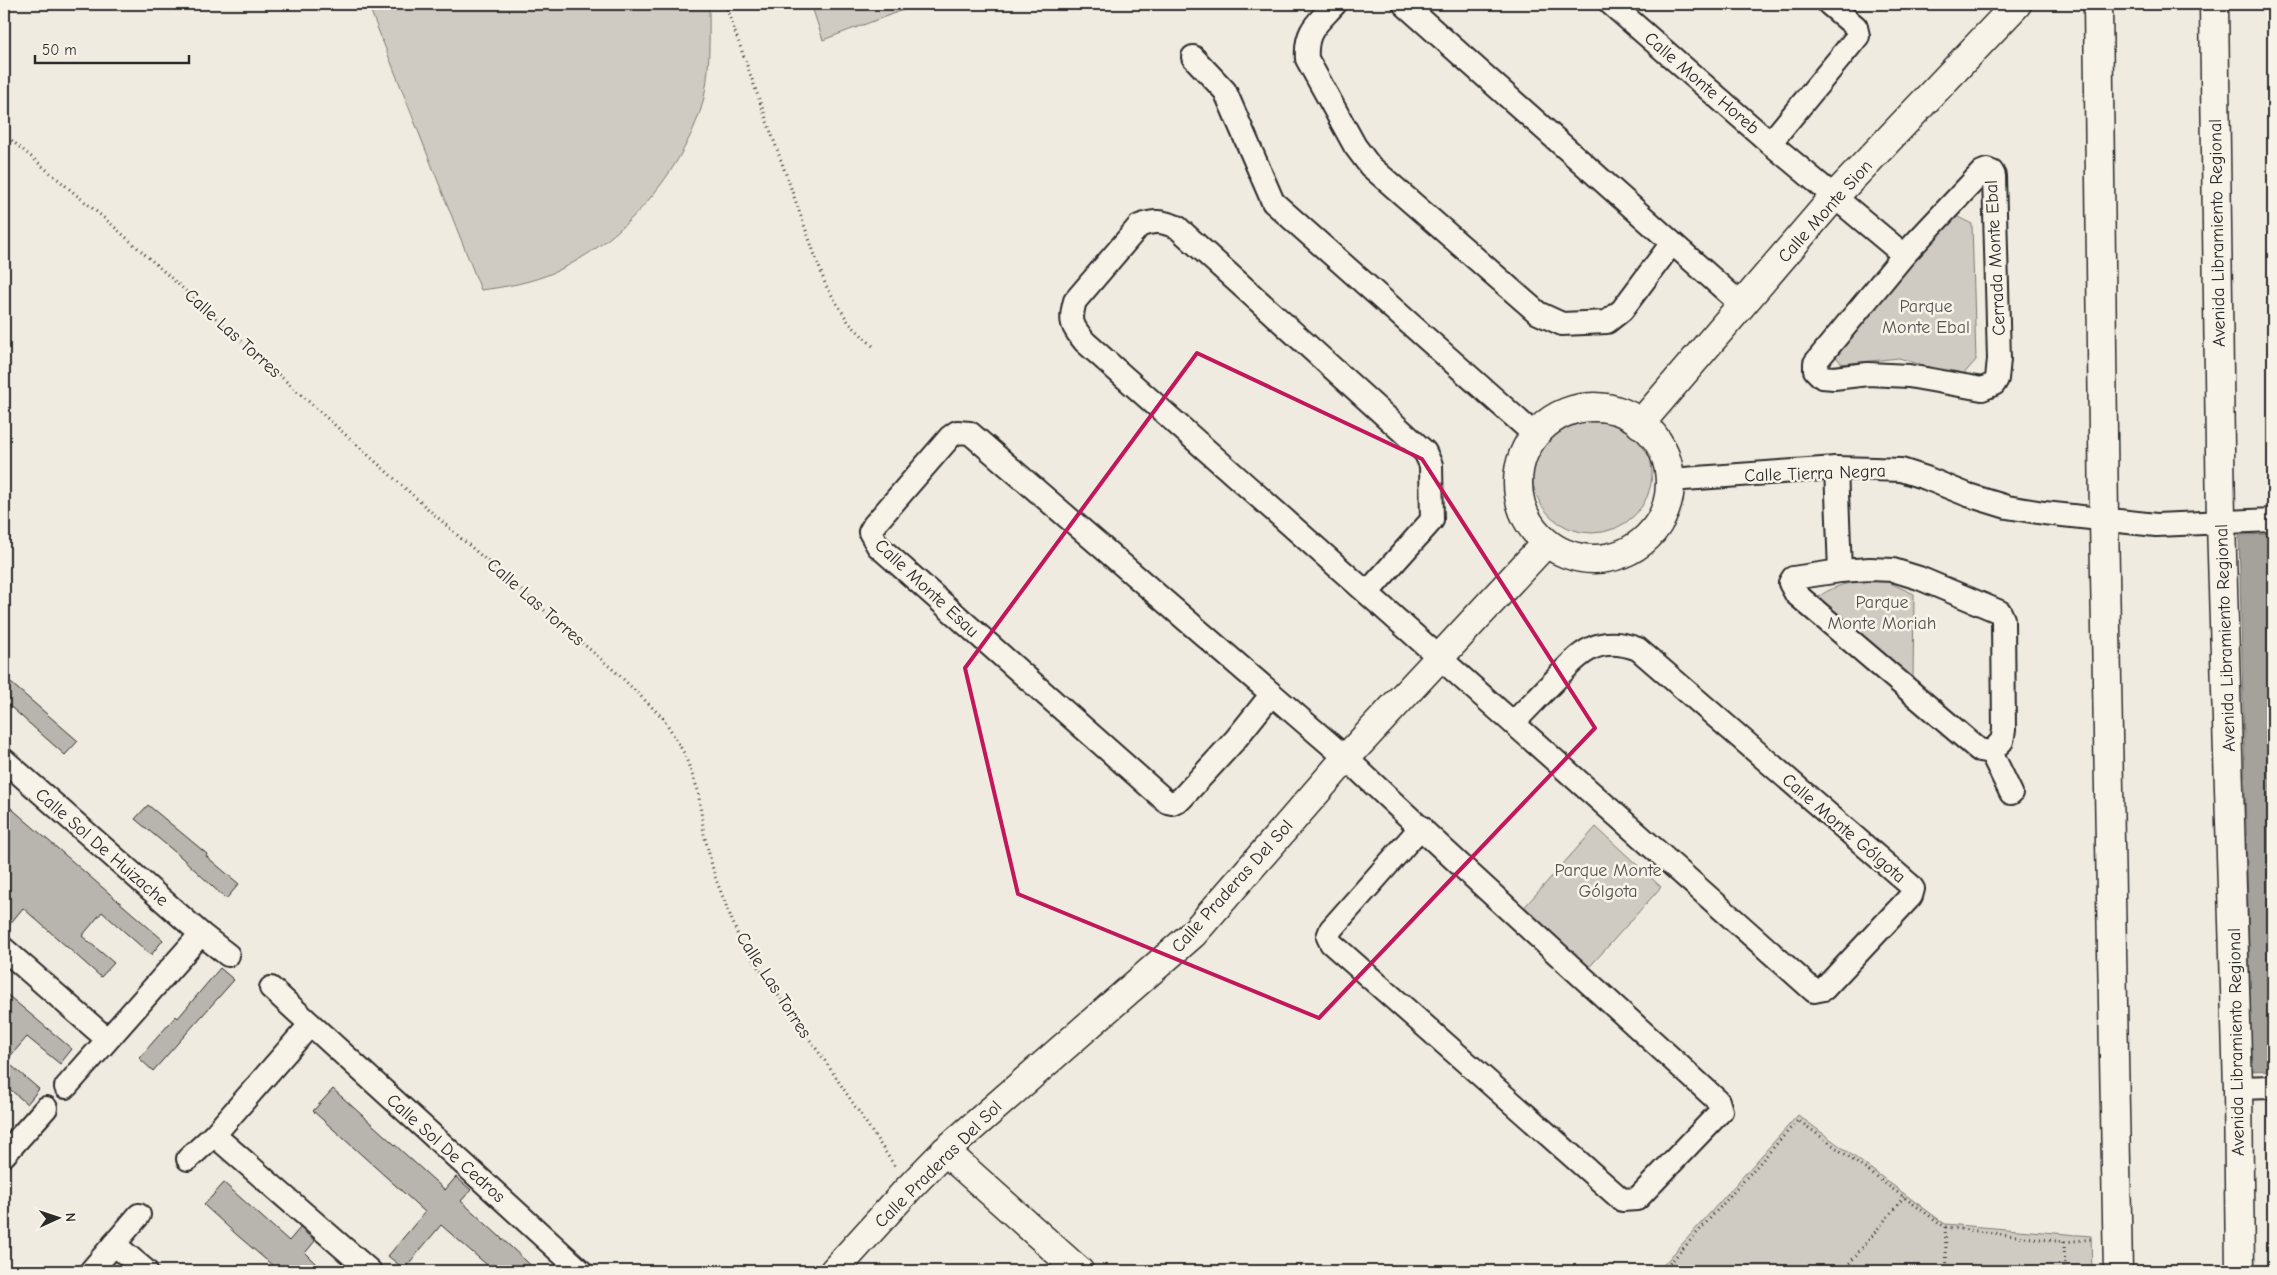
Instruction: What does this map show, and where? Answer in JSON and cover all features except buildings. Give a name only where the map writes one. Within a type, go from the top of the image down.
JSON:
[{"type":"street","points":[[1335,4],[1311,30],[1306,43],[1307,59],[1354,146],[1370,166],[1538,313],[1562,324],[1607,322],[1622,310],[1672,243]]},
{"type":"street","points":[[1404,4],[1742,305]]},
{"type":"street","name":"Calle Monte Horeb","points":[[1611,4],[1770,143],[1904,254]]},
{"type":"street","name":"Calle Monte Horeb","points":[[1770,143],[1858,36],[1856,27],[1829,4]]},
{"type":"street","name":"Calle Monte Sion","points":[[1640,424],[1834,197],[2016,4]]},
{"type":"street","points":[[2098,4],[2104,520],[2118,1271]]},
{"type":"street","name":"Avenida Libramiento Regional","points":[[2214,4],[2221,522],[2238,1088],[2240,1271]]},
{"type":"street","points":[[1193,57],[1225,91],[1272,202],[1535,435]]},
{"type":"street","name":"Cerrada Monte Ebal","points":[[1982,172],[1992,172],[1994,176],[1999,359],[1997,379],[1994,384],[1982,389],[1909,376],[1868,374],[1834,378],[1822,377],[1815,370],[1815,362],[1904,254],[1982,172]]},
{"type":"street","name":"Calle Monte Gólgota","points":[[1367,593],[1432,520],[1431,465],[1425,452],[1177,227],[1157,221],[1139,226],[1075,301],[1070,316],[1074,328],[1086,342],[1367,593],[1439,657],[1514,722],[1814,991],[1824,989],[1911,896],[1913,889],[1910,884],[1638,649],[1614,643],[1597,646],[1580,653],[1514,722]]},
{"type":"street","points":[[1583,408],[1608,408],[1632,417],[1640,424],[1651,434],[1665,455],[1670,480],[1667,506],[1656,528],[1638,546],[1616,557],[1591,560],[1567,555],[1546,543],[1529,524],[1519,501],[1518,476],[1524,452],[1535,435],[1559,415],[1583,408]]},
{"type":"street","name":"Calle Monte Esau","points":[[1271,695],[1235,740],[1181,800],[1172,803],[1167,802],[878,546],[870,532],[874,524],[950,437],[958,432],[970,433],[1346,758],[1421,827],[1720,1105],[1721,1111],[1637,1199],[1622,1200],[1331,943],[1328,937],[1331,929],[1421,827]]},
{"type":"street","points":[[1836,468],[1840,570]]},
{"type":"street","name":"Calle Tierra Negra","points":[[1670,480],[1836,468],[1900,470],[2007,507],[2104,520],[2175,526],[2221,522]]},
{"type":"street","points":[[2221,522],[2273,520]]},
{"type":"street","name":"Calle Praderas Del Sol","points":[[834,1271],[945,1151],[1192,934],[1346,758],[1546,543]]},
{"type":"street","points":[[1840,570],[1894,570],[1920,578],[2000,612],[2003,619],[2004,730],[2002,741],[1991,752],[1979,750],[1796,594],[1790,583],[1793,578],[1840,570]]},
{"type":"street","points":[[1991,752],[2011,792]]},
{"type":"street","name":"Calle Sol De Huizache","points":[[4,760],[201,934],[228,955]]},
{"type":"street","points":[[66,1087],[201,934]]},
{"type":"street","points":[[4,949],[107,1040]]},
{"type":"street","name":"Calle Sol De Cedros","points":[[271,988],[582,1271]]},
{"type":"street","points":[[188,1159],[214,1135],[310,1025]]},
{"type":"street","points":[[2238,1088],[2273,1088]]},
{"type":"street","points":[[7,1146],[46,1108]]},
{"type":"street","points":[[214,1135],[370,1271]]},
{"type":"street","points":[[945,1151],[1079,1271]]},
{"type":"street","points":[[91,1271],[139,1215]]},
{"type":"street","points":[[114,1244],[146,1271]]},
{"type":"path","points":[[725,4],[826,286],[849,323],[875,348]]},
{"type":"path","name":"Calle Las Torres","points":[[4,134],[110,223],[456,534],[617,673],[664,719],[684,752],[698,790],[704,834],[716,877],[741,943],[825,1061],[909,1188]]},
{"type":"path","points":[[1663,1271],[1798,1120],[1945,1227],[2064,1242],[2090,1239],[2118,1240]]},
{"type":"path","points":[[1843,1271],[1904,1197]]},
{"type":"path","points":[[1945,1227],[1947,1271]]},
{"type":"path","points":[[2064,1242],[2065,1271]]},
{"type":"highlighted area","points":[[1197,353],[1422,459],[1595,728],[1319,1018],[1018,894],[965,668]]},
{"type":"green space","points":[[368,4],[709,4],[708,70],[701,109],[691,135],[662,183],[644,205],[602,244],[579,259],[546,276],[519,284],[481,290]]},
{"type":"green space","points":[[811,4],[919,4],[823,40]]},
{"type":"green space","name":"Parque Monte Ebal","points":[[1950,213],[1972,224],[1976,360],[1961,377],[1899,358],[1842,364],[1831,351]]},
{"type":"green space","points":[[1592,413],[1604,414],[1615,418],[1625,423],[1634,431],[1642,440],[1647,450],[1651,461],[1651,485],[1647,496],[1642,506],[1634,515],[1625,523],[1615,528],[1604,532],[1592,533],[1580,532],[1569,528],[1559,523],[1550,515],[1542,506],[1537,496],[1533,485],[1532,473],[1533,461],[1537,450],[1542,440],[1550,431],[1559,423],[1569,418],[1580,414]]},
{"type":"green space","name":"Parque Monte Moriah","points":[[1886,581],[1914,594],[1913,678],[1818,597],[1834,588],[1850,583]]},
{"type":"green space","name":"Parque Monte Gólgota","points":[[1596,827],[1661,887],[1577,981],[1512,921]]},
{"type":"green space","points":[[1798,1115],[1945,1224],[2091,1236],[2092,1271],[1658,1271]]},
{"type":"shaded area","points":[[2273,534],[2273,1070],[2252,1071],[2239,535]]}]
